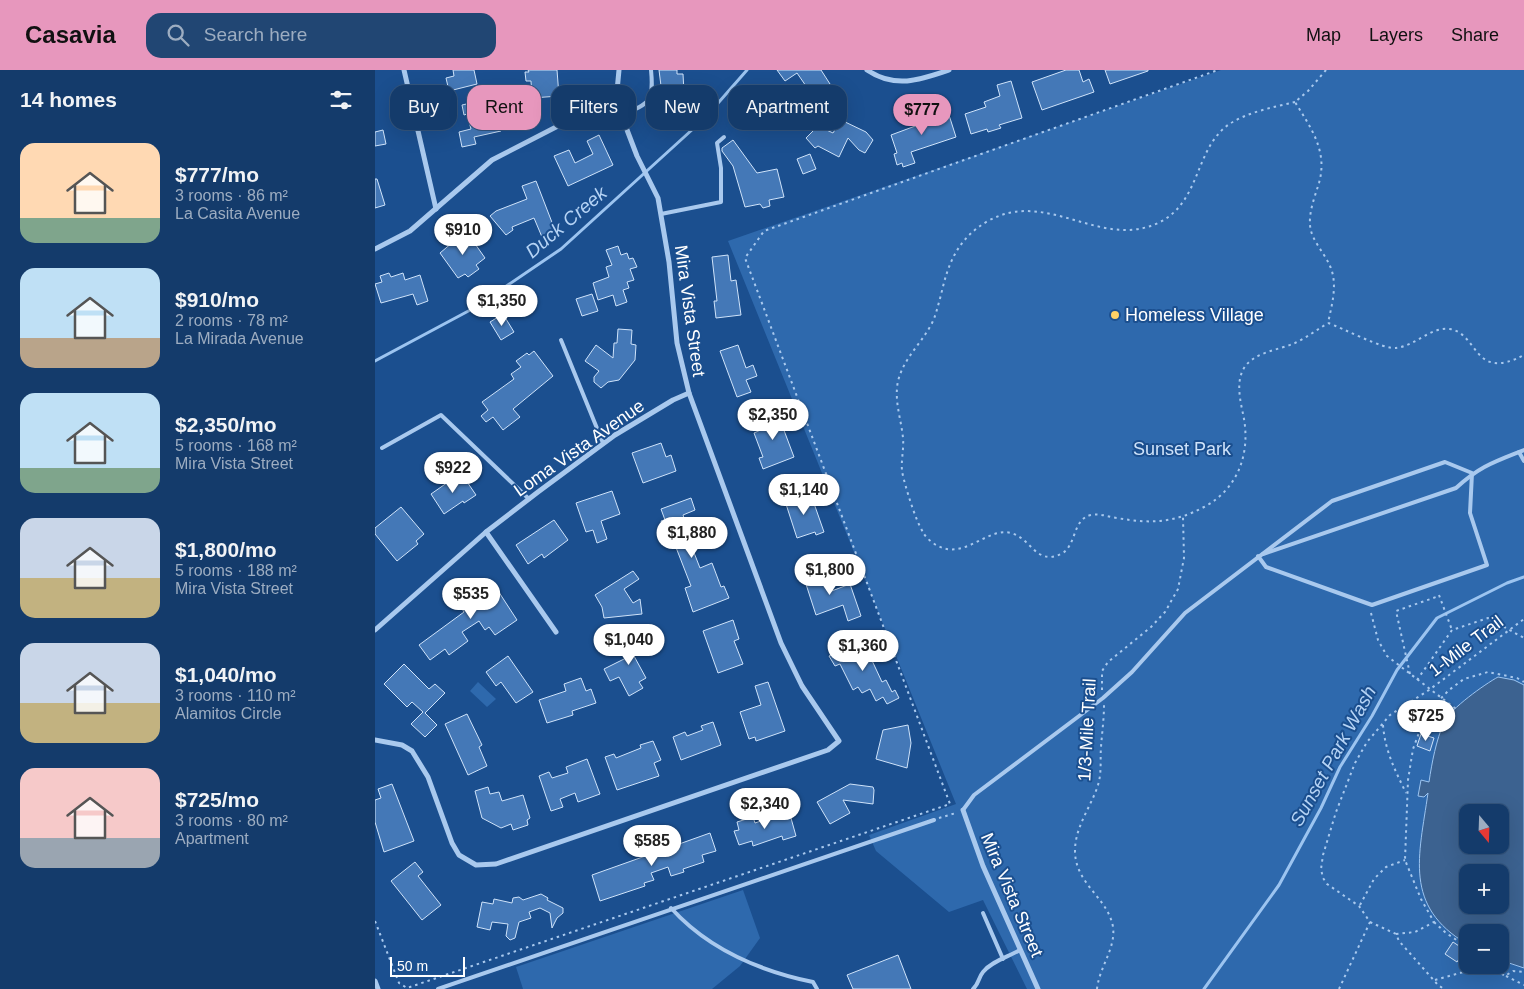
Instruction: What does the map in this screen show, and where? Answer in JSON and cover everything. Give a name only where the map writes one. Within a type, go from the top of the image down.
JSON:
[{"type":"street","points":[[404,70],[437,209]]},
{"type":"street","name":"Mira Vista Street","points":[[618,85],[619,70]]},
{"type":"street","points":[[867,70],[884,80],[911,81],[949,70]]},
{"type":"street","points":[[375,249],[410,232],[492,160],[551,130]]},
{"type":"street","name":"Mira Vista Street","points":[[375,740],[402,745],[412,750],[428,777],[455,849],[464,859],[483,866],[496,864],[828,750],[839,741],[801,686],[781,643],[689,393],[677,343],[669,262],[658,198],[637,156],[628,130]]},
{"type":"street","name":"Loma Vista Avenue","points":[[375,630],[486,532],[603,443],[673,400],[689,393]]},
{"type":"street","points":[[486,532],[556,632]]},
{"type":"street","name":"Mira Vista Street","points":[[963,810],[983,866],[1038,989]]},
{"type":"street","points":[[375,981],[378,989]]},
{"type":"lane","points":[[636,109],[651,98],[653,89],[651,70]]},
{"type":"lane","points":[[661,214],[721,202],[721,168],[716,149],[717,143],[724,137]]},
{"type":"lane","points":[[561,340],[603,443]]},
{"type":"lane","points":[[382,448],[441,415],[529,499]]},
{"type":"lane","points":[[1258,556],[1456,488],[1472,473],[1492,462],[1524,450]]},
{"type":"lane","points":[[1519,452],[1524,461]]},
{"type":"lane","points":[[963,810],[974,794],[1103,698],[1132,672],[1185,614],[1332,501],[1445,462],[1472,473]]},
{"type":"lane","points":[[1258,556],[1267,567],[1372,605],[1487,565],[1470,513],[1472,473]]},
{"type":"lane","points":[[439,989],[671,908],[933,820]]},
{"type":"lane","points":[[671,908],[688,927],[743,961],[785,976],[813,982],[817,989]]},
{"type":"lane","points":[[983,912],[1003,959]]},
{"type":"lane","points":[[973,989],[978,984],[981,974],[990,965],[1020,950]]},
{"type":"path","points":[[375,921],[399,983],[407,988],[949,804],[745,258],[764,231],[1218,70]]},
{"type":"path","points":[[1295,102],[1320,147],[1322,164],[1320,180],[1309,223],[1315,241],[1332,271],[1333,296],[1328,323],[1293,344],[1263,354],[1246,365],[1239,379],[1246,440],[1244,456],[1239,472],[1229,487],[1216,500],[1183,517],[1164,521],[1149,522],[1102,515],[1086,517],[1081,522],[1066,551],[1054,557],[1041,556],[1017,535],[1011,533],[999,533],[959,549],[942,548],[928,539],[922,532],[902,473],[903,441],[897,407],[897,384],[907,358],[936,315],[949,264],[956,250],[968,234],[990,220],[1023,210],[1059,214],[1121,231],[1136,230],[1157,224],[1183,204],[1209,151],[1225,127],[1249,116],[1295,102],[1308,92],[1326,70]]},
{"type":"path","points":[[1328,323],[1394,349],[1409,345],[1439,330],[1449,328],[1458,331],[1477,354],[1487,361],[1506,363],[1524,355]]},
{"type":"path","name":"1/3-Mile Trail","points":[[1097,989],[1098,979],[1112,942],[1113,928],[1107,912],[1084,881],[1075,851],[1082,821],[1099,782],[1104,706],[1102,671],[1116,655],[1160,617],[1173,601],[1178,589],[1184,558],[1183,517]]},
{"type":"path","points":[[1410,675],[1396,610],[1439,596],[1452,630]]},
{"type":"path","points":[[1371,613],[1378,640],[1387,656],[1456,710]]},
{"type":"path","points":[[1417,680],[1452,630],[1488,618],[1524,638]]},
{"type":"path","name":"1-Mile Trail","points":[[1370,922],[1359,906],[1323,878],[1321,869],[1323,855],[1347,778],[1367,742],[1390,716],[1429,690],[1524,618]]},
{"type":"path","points":[[1459,942],[1446,934],[1434,922],[1421,899],[1416,882],[1405,860],[1407,795],[1413,749],[1428,712],[1464,678],[1488,672],[1517,678],[1524,682]]},
{"type":"path","points":[[1383,724],[1385,746],[1389,758],[1407,795]]},
{"type":"path","points":[[933,820],[963,810]]},
{"type":"path","points":[[1359,906],[1374,879],[1387,867],[1405,860]]},
{"type":"path","points":[[1339,989],[1370,922],[1396,934],[1415,932],[1434,922]]},
{"type":"path","points":[[1396,934],[1399,941],[1444,989]]},
{"type":"path","points":[[1505,976],[1513,971],[1524,972]]},
{"type":"path","points":[[1435,981],[1459,974]]},
{"type":"path","points":[[1502,974],[1524,985]]},
{"type":"green space","name":"Sunset Park","points":[[1221,70],[1524,70],[1524,989],[1027,989],[983,900],[949,912],[876,851],[869,835],[956,804],[728,241]]},
{"type":"green space","points":[[478,682],[496,699],[487,707],[470,691]]},
{"type":"green space","points":[[743,890],[760,938],[740,966],[712,989],[523,989],[516,967]]},
{"type":"shaded area","points":[[1498,677],[1514,680],[1524,685],[1524,968],[1509,963],[1509,924],[1459,924],[1459,938],[1447,929],[1433,913],[1424,896],[1420,878],[1421,838],[1428,793],[1424,797],[1418,796],[1421,780],[1429,782],[1433,759],[1444,722],[1453,710],[1468,697]]},
{"type":"building","points":[[453,70],[474,70],[477,84],[457,89],[457,85],[448,85],[446,78],[454,76]]},
{"type":"building","points":[[528,70],[557,70],[558,85],[551,85],[551,97],[541,97],[541,85],[531,85],[531,81],[526,81],[525,72],[529,72]]},
{"type":"building","points":[[659,70],[677,70],[677,74],[683,74],[684,85],[661,85]]},
{"type":"building","points":[[777,70],[821,70],[830,84],[805,85],[797,73],[785,81]]},
{"type":"building","points":[[1066,70],[1079,70],[1083,82],[1089,79],[1094,92],[1042,110],[1032,82]]},
{"type":"building","points":[[1105,70],[1148,70],[1148,71],[1110,84]]},
{"type":"building","points":[[1011,81],[1022,118],[999,125],[1001,128],[988,132],[987,129],[971,134],[965,114],[986,107],[984,102],[1000,96],[997,85]]},
{"type":"building","points":[[467,104],[467,114],[464,115],[462,105]]},
{"type":"building","points":[[929,109],[933,120],[949,115],[956,137],[911,152],[915,163],[903,167],[902,163],[897,165],[894,154],[897,153],[891,135],[918,125],[914,114]]},
{"type":"building","points":[[847,123],[866,132],[873,140],[865,153],[859,150],[848,138],[839,157],[818,146],[815,148],[806,138],[814,130],[827,130],[833,133],[835,130],[847,130]]},
{"type":"building","points":[[383,130],[386,144],[375,146],[375,132]]},
{"type":"building","points":[[467,130],[501,131],[474,137],[476,144],[462,147],[459,132]]},
{"type":"building","points":[[599,135],[613,165],[568,186],[554,156],[569,150],[575,163],[593,154],[587,141]]},
{"type":"building","points":[[733,140],[757,173],[777,169],[784,197],[769,200],[770,206],[763,208],[760,204],[745,207],[733,166],[722,151],[722,148]]},
{"type":"building","points":[[810,154],[816,169],[803,174],[797,159]]},
{"type":"building","points":[[375,179],[377,179],[385,205],[375,208]]},
{"type":"building","points":[[536,181],[553,225],[553,230],[542,237],[534,218],[512,227],[513,230],[506,235],[490,216],[496,211],[527,199],[522,186]]},
{"type":"building","points":[[466,231],[485,258],[476,265],[479,269],[468,277],[465,274],[458,278],[440,253]]},
{"type":"building","points":[[618,246],[621,255],[627,253],[629,259],[633,258],[637,267],[630,269],[634,280],[627,282],[629,288],[623,290],[627,302],[616,306],[613,295],[598,300],[593,283],[609,277],[606,267],[612,265],[606,250]]},
{"type":"building","points":[[728,255],[731,281],[736,280],[741,315],[716,318],[714,301],[717,301],[712,257]]},
{"type":"building","points":[[389,273],[391,277],[403,273],[405,280],[420,275],[428,301],[417,305],[413,294],[381,303],[375,284],[382,282],[380,276]]},
{"type":"building","points":[[592,294],[598,311],[582,316],[576,299]]},
{"type":"building","points":[[503,314],[514,332],[501,340],[490,322]]},
{"type":"building","points":[[618,329],[632,330],[631,344],[636,345],[635,360],[619,380],[608,382],[601,388],[594,382],[594,377],[599,371],[585,361],[596,345],[613,358],[614,343],[617,343]]},
{"type":"building","points":[[738,345],[746,368],[753,365],[757,376],[746,380],[751,392],[737,397],[720,351]]},
{"type":"building","points":[[534,351],[553,376],[513,409],[520,417],[503,430],[493,417],[486,422],[481,416],[488,410],[482,402],[514,379],[511,374],[521,367],[516,361],[527,353],[529,355]]},
{"type":"building","points":[[776,409],[794,457],[763,469],[759,458],[763,457],[754,433],[765,428],[760,415]]},
{"type":"building","points":[[661,443],[666,457],[671,455],[676,471],[643,483],[632,453]]},
{"type":"building","points":[[461,473],[476,495],[444,514],[431,494]]},
{"type":"building","points":[[612,491],[620,514],[601,521],[607,539],[597,543],[593,530],[586,532],[576,503]]},
{"type":"building","points":[[810,492],[824,532],[816,535],[815,532],[797,538],[785,501]]},
{"type":"building","points":[[691,498],[695,510],[683,515],[693,544],[691,545],[700,568],[712,563],[721,587],[724,586],[729,598],[693,612],[685,588],[691,586],[670,532],[666,533],[661,521],[665,520],[661,509]]},
{"type":"building","points":[[401,507],[424,534],[416,541],[418,544],[397,561],[375,534],[375,528]]},
{"type":"building","points":[[554,520],[568,540],[544,558],[542,554],[528,564],[516,545]]},
{"type":"building","points":[[820,569],[829,592],[850,584],[861,616],[848,621],[843,605],[816,615],[803,575]]},
{"type":"building","points":[[633,571],[639,579],[624,589],[633,603],[640,599],[642,614],[604,618],[602,607],[595,595]]},
{"type":"building","points":[[491,580],[517,620],[495,635],[489,627],[485,630],[479,621],[462,632],[468,641],[449,655],[445,649],[430,660],[419,645],[464,612],[456,599]]},
{"type":"building","points":[[733,620],[739,639],[734,641],[743,664],[718,673],[703,631]]},
{"type":"building","points":[[641,635],[648,650],[634,656],[646,678],[639,682],[643,688],[629,696],[619,677],[610,681],[604,669],[626,658],[619,645]]},
{"type":"building","points":[[862,639],[882,682],[886,680],[892,692],[895,690],[899,698],[887,704],[883,697],[876,701],[870,689],[862,693],[858,687],[853,690],[840,664],[835,666],[829,656]]},
{"type":"building","points":[[508,656],[533,692],[516,703],[501,682],[496,686],[486,672]]},
{"type":"building","points":[[404,664],[429,689],[435,684],[445,693],[425,713],[437,725],[425,737],[411,724],[423,712],[412,702],[407,707],[384,684]]},
{"type":"building","points":[[581,678],[586,691],[591,689],[596,703],[572,711],[573,715],[547,723],[539,700],[566,691],[564,684]]},
{"type":"building","points":[[768,682],[785,731],[756,741],[755,737],[749,739],[740,712],[761,705],[755,686]]},
{"type":"building","points":[[467,714],[482,745],[479,747],[487,766],[468,775],[445,724]]},
{"type":"building","points":[[713,722],[721,745],[681,760],[673,737],[685,732],[687,736],[703,730],[701,726]]},
{"type":"building","points":[[908,725],[911,743],[907,768],[876,759],[883,730]]},
{"type":"building","points":[[1421,734],[1434,738],[1430,751],[1417,746]]},
{"type":"building","points":[[653,741],[661,760],[654,763],[659,776],[617,790],[605,757],[614,754],[616,758],[641,748],[640,745]]},
{"type":"building","points":[[587,759],[600,794],[578,802],[575,793],[560,799],[563,807],[551,811],[539,776],[549,772],[552,778],[568,773],[566,767]]},
{"type":"building","points":[[392,784],[414,841],[384,852],[375,822],[375,800],[381,798],[378,789]]},
{"type":"building","points":[[850,784],[873,787],[873,804],[843,800],[850,813],[830,824],[817,802]]},
{"type":"building","points":[[488,787],[490,794],[499,792],[502,801],[523,795],[530,818],[527,820],[528,825],[513,830],[511,824],[501,828],[482,818],[475,791]]},
{"type":"building","points":[[789,811],[796,836],[783,840],[782,836],[753,846],[752,841],[739,845],[734,831],[739,830],[737,822],[753,817],[755,823]]},
{"type":"building","points":[[710,833],[716,851],[702,855],[704,862],[683,869],[684,872],[671,876],[668,867],[651,873],[654,880],[644,883],[645,886],[600,901],[592,875]]},
{"type":"building","points":[[415,862],[423,872],[418,876],[441,905],[422,920],[391,881]]},
{"type":"building","points":[[541,894],[548,898],[547,900],[563,908],[563,913],[557,918],[552,928],[550,913],[540,908],[529,912],[531,918],[519,922],[515,938],[510,940],[506,936],[508,924],[492,922],[490,930],[477,927],[482,902],[493,904],[494,899],[512,903],[513,898],[519,897],[523,900]]},
{"type":"building","points":[[1453,942],[1459,946],[1459,959],[1457,962],[1445,954]]},
{"type":"building","points":[[898,955],[911,989],[853,989],[847,975]]},
{"type":"waterway","name":"Duck Creek","points":[[375,361],[474,308],[561,249],[705,118],[747,70]]},
{"type":"waterway","name":"Sunset Park Wash","points":[[1204,989],[1279,885],[1321,808],[1340,767],[1372,716],[1397,670],[1437,618],[1507,583],[1524,577]]},
{"type":"place","name":"Homeless Village","points":[[1115,315]]}]
